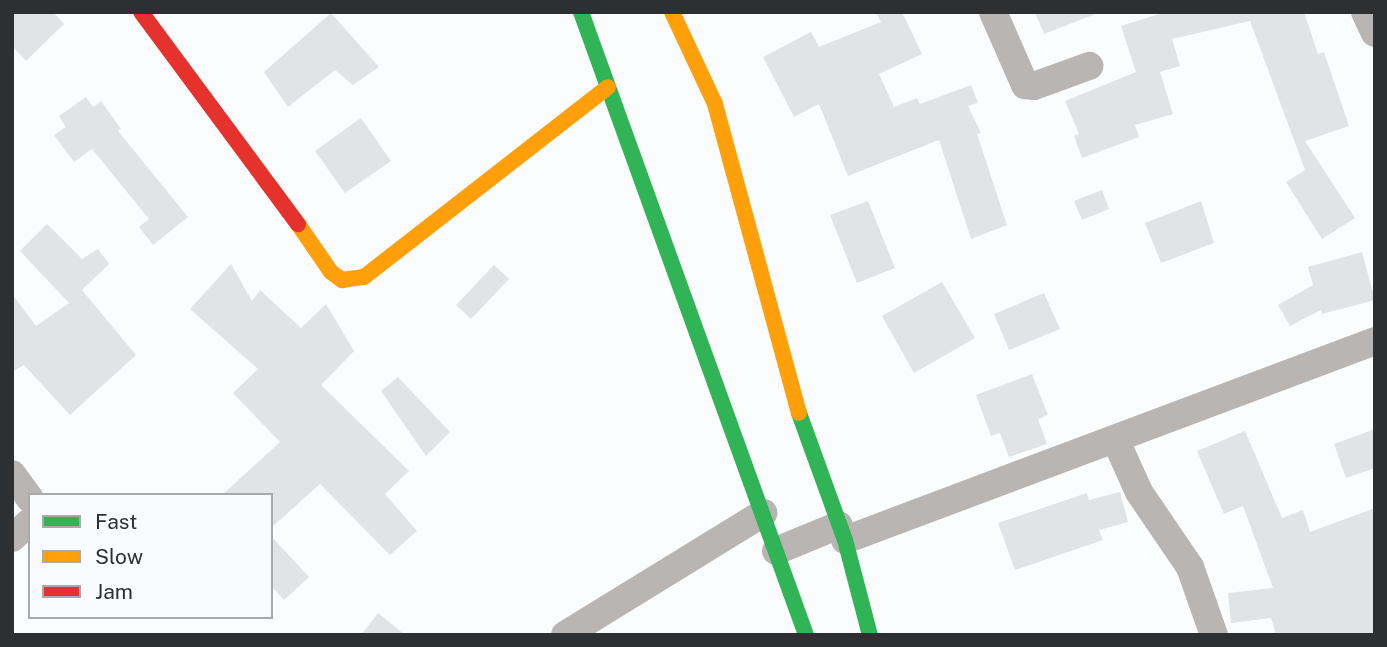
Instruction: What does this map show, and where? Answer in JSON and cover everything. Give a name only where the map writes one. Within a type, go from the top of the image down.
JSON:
[{"type":"main road","points":[[141,12],[250,154],[331,272],[342,280],[364,277],[608,88]]},
{"type":"main road","points":[[581,12],[806,635]]},
{"type":"main road","points":[[672,12],[715,104],[799,412],[842,533],[870,635]]},
{"type":"street","points":[[993,12],[1025,85],[1034,86],[1089,66]]},
{"type":"street","points":[[1365,12],[1375,33]]},
{"type":"street","points":[[776,551],[842,533],[1116,441],[1375,341]]},
{"type":"street","points":[[1116,441],[1139,492],[1190,567],[1214,635]]},
{"type":"street","points":[[12,474],[28,496]]},
{"type":"street","points":[[565,635],[763,513]]},
{"type":"street","points":[[12,538],[28,524]]},
{"type":"building","points":[[12,12],[53,12],[64,24],[26,61],[12,46]]},
{"type":"building","points":[[876,12],[902,12],[922,54],[879,74],[894,107],[917,98],[920,104],[971,85],[978,103],[968,106],[981,133],[977,134],[1007,225],[971,239],[939,140],[848,176],[819,104],[794,117],[763,57],[811,32],[819,47],[881,22]]},
{"type":"building","points":[[1035,12],[1098,12],[1098,13],[1044,34]]},
{"type":"building","points":[[1165,12],[1304,12],[1318,54],[1324,52],[1349,126],[1305,141],[1355,218],[1322,239],[1286,182],[1305,170],[1250,21],[1172,39],[1180,66],[1160,72],[1173,114],[1135,125],[1139,137],[1082,158],[1074,136],[1079,134],[1065,101],[1136,72],[1121,26]]},
{"type":"building","points":[[331,13],[379,67],[353,85],[335,70],[288,107],[264,72]]},
{"type":"building","points":[[86,97],[93,107],[101,101],[121,129],[118,131],[188,217],[153,245],[139,227],[149,219],[92,149],[74,162],[54,135],[66,127],[59,116]]},
{"type":"building","points":[[361,118],[391,161],[345,193],[315,151]]},
{"type":"building","points":[[1102,190],[1109,209],[1082,220],[1074,201]]},
{"type":"building","points":[[868,201],[895,268],[857,283],[830,215]]},
{"type":"building","points":[[1201,201],[1214,243],[1161,263],[1145,223]]},
{"type":"building","points":[[47,224],[82,259],[98,249],[109,264],[82,290],[136,355],[70,415],[24,365],[12,372],[12,294],[36,326],[69,303],[20,251]]},
{"type":"building","points":[[1362,252],[1375,300],[1322,314],[1321,310],[1290,326],[1278,305],[1313,285],[1308,267]]},
{"type":"building","points":[[231,264],[252,301],[260,290],[301,328],[326,304],[354,351],[321,385],[409,471],[385,494],[417,531],[390,555],[320,484],[273,526],[273,493],[224,493],[280,442],[233,393],[258,369],[190,309]]},
{"type":"building","points":[[494,265],[509,279],[471,319],[456,305]]},
{"type":"building","points":[[942,282],[975,338],[914,373],[882,316]]},
{"type":"building","points":[[1044,293],[1060,329],[1009,350],[994,314]]},
{"type":"building","points":[[1032,374],[1048,415],[1038,419],[1047,444],[1009,457],[1000,433],[991,436],[976,395]]},
{"type":"building","points":[[398,377],[450,432],[426,456],[381,391]]},
{"type":"building","points":[[1375,429],[1375,468],[1346,478],[1334,444]]},
{"type":"building","points":[[1245,431],[1282,518],[1303,510],[1310,532],[1375,508],[1375,635],[1276,635],[1271,618],[1231,623],[1228,593],[1273,588],[1243,506],[1224,514],[1197,451]]},
{"type":"building","points":[[1120,492],[1128,522],[1099,530],[1103,540],[1015,570],[998,523],[1087,493],[1089,500]]},
{"type":"building","points":[[273,538],[309,577],[284,600],[273,588]]},
{"type":"building","points":[[378,613],[405,635],[361,635]]},
{"type":"traffic: fast","points":[[581,12],[806,635]]},
{"type":"traffic: fast","points":[[799,413],[845,540],[870,635]]},
{"type":"traffic: slow","points":[[672,12],[715,104],[799,413]]},
{"type":"traffic: slow","points":[[298,224],[331,272],[342,280],[364,277],[608,87]]},
{"type":"traffic: jam","points":[[141,12],[298,224]]}]
